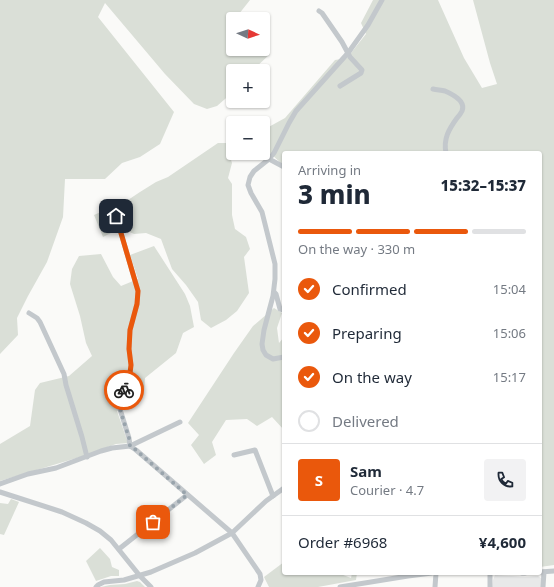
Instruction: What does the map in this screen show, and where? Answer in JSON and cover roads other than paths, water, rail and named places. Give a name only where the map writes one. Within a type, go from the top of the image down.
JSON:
[{"type":"street","points":[[270,157],[278,147],[296,111],[348,53],[368,25],[382,0]]},
{"type":"street","points":[[319,11],[322,13],[342,42],[350,57],[362,70],[361,73],[340,86]]},
{"type":"street","points":[[433,89],[452,95],[460,100],[463,105],[463,110],[448,132],[445,140],[446,151]]},
{"type":"street","points":[[270,159],[282,166]]},
{"type":"street","points":[[267,160],[250,176],[248,185],[262,212],[275,264],[274,292],[264,330],[262,344],[263,350],[266,355],[273,359],[282,357]]},
{"type":"street","points":[[116,216],[138,291],[137,304],[130,330],[130,373],[119,406],[130,446],[232,533],[260,574],[261,580],[258,587]]},
{"type":"street","points":[[274,292],[280,308],[282,309]]},
{"type":"street","points":[[29,313],[40,322],[64,374],[87,457]]},
{"type":"street","points":[[0,484],[28,474],[56,468],[112,448],[130,446],[180,422]]},
{"type":"street","points":[[234,455],[255,450],[273,496]]},
{"type":"street","points":[[96,587],[104,582],[124,580],[140,576],[195,553],[232,533],[266,500],[282,489]]},
{"type":"street","points":[[0,492],[62,512],[86,523],[111,540],[140,576],[151,587]]},
{"type":"street","points":[[119,549],[187,495]]},
{"type":"street","points":[[543,587],[542,572],[554,571]]},
{"type":"street","points":[[340,587],[416,575]]},
{"type":"street","points":[[435,587],[436,575]]},
{"type":"street","points":[[490,575],[490,587]]}]
